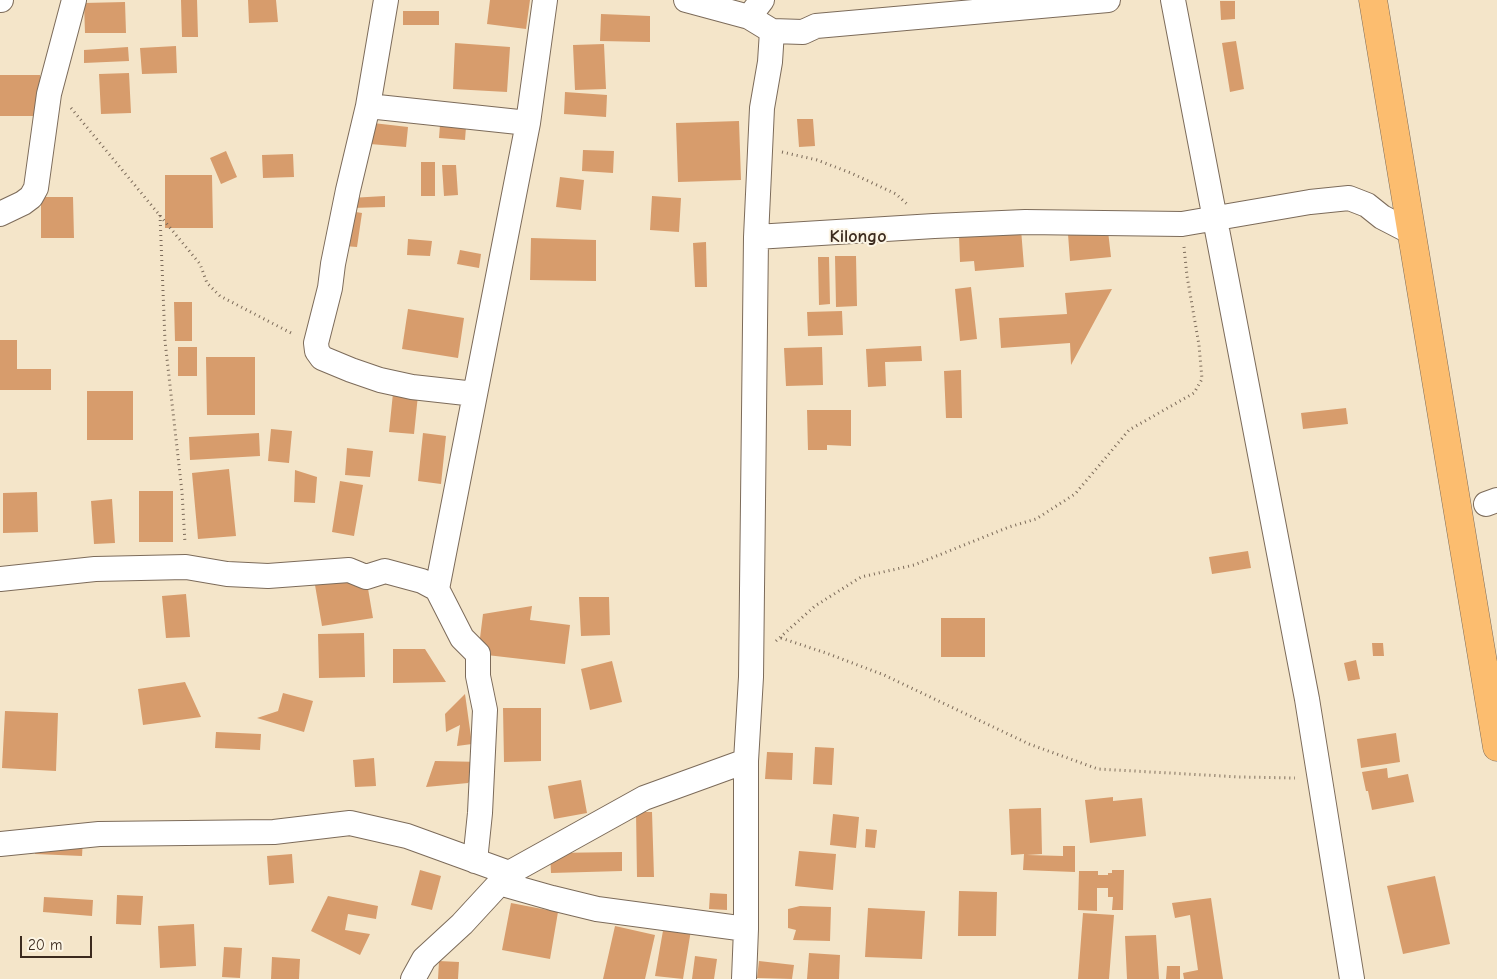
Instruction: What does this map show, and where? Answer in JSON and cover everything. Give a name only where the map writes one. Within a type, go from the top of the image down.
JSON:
[{"type":"highway","points":[[1373,0],[1497,747]]},
{"type":"street","points":[[0,214],[23,203],[31,197],[36,188],[51,85],[74,0]]},
{"type":"street","points":[[386,0],[368,106],[348,190],[330,288],[316,343],[317,351],[322,358],[380,380],[412,387],[475,394]]},
{"type":"street","points":[[436,589],[528,123],[545,0]]},
{"type":"street","points":[[686,0],[756,8],[772,31],[770,62],[762,108],[756,237],[751,664],[746,761],[746,929],[744,979]]},
{"type":"street","points":[[772,31],[803,32],[816,26],[1108,0]]},
{"type":"street","points":[[1173,0],[1305,689],[1352,979]]},
{"type":"street","points":[[368,106],[528,123]]},
{"type":"street","points":[[756,237],[1025,222],[1182,224],[1310,202],[1349,198],[1367,205],[1382,217],[1411,232]]},
{"type":"street","points":[[0,579],[95,570],[186,567],[228,574],[268,576],[348,570],[366,577],[385,572],[422,581],[436,589],[462,638],[478,654],[478,676],[485,710],[480,813],[475,860]]},
{"type":"street","points":[[413,979],[424,959],[462,924],[504,878],[644,798],[746,761]]},
{"type":"street","points":[[0,844],[99,834],[274,832],[350,823],[407,836],[475,860],[504,878],[552,898],[597,909],[746,929]]},
{"type":"path","points":[[51,85],[200,264],[207,283],[220,296],[282,330],[316,343]]},
{"type":"path","points":[[760,147],[817,160],[851,173],[896,194],[934,226]]},
{"type":"path","points":[[160,215],[165,341],[182,492],[186,567]]},
{"type":"path","points":[[751,664],[815,606],[861,577],[914,565],[1036,519],[1075,494],[1130,430],[1194,394],[1202,379],[1199,345],[1187,276],[1182,224]]},
{"type":"path","points":[[780,638],[884,675],[1029,744],[1098,769],[1240,777],[1320,779]]},
{"type":"building","points":[[181,0],[197,0],[198,37],[182,37]]},
{"type":"building","points":[[248,0],[276,0],[278,22],[249,23]]},
{"type":"building","points":[[490,0],[530,0],[526,29],[487,24]]},
{"type":"building","points":[[1220,1],[1235,1],[1235,19],[1221,20]]},
{"type":"building","points":[[125,2],[126,33],[85,33],[84,3]]},
{"type":"building","points":[[403,11],[439,11],[439,25],[403,25]]},
{"type":"building","points":[[601,14],[650,16],[650,42],[600,41]]},
{"type":"building","points":[[1236,41],[1244,89],[1230,92],[1222,43]]},
{"type":"building","points":[[455,43],[510,47],[507,92],[453,89]]},
{"type":"building","points":[[604,44],[606,89],[575,90],[573,45]]},
{"type":"building","points":[[176,46],[177,73],[142,74],[140,48]]},
{"type":"building","points":[[128,47],[129,61],[84,63],[84,50]]},
{"type":"building","points":[[129,73],[131,113],[101,114],[99,74]]},
{"type":"building","points":[[0,75],[40,75],[40,116],[0,116]]},
{"type":"building","points":[[565,92],[607,95],[606,117],[564,114]]},
{"type":"building","points":[[797,119],[813,119],[815,146],[799,147]]},
{"type":"building","points":[[739,121],[741,180],[678,182],[676,123]]},
{"type":"building","points":[[373,123],[408,127],[406,147],[370,144]]},
{"type":"building","points":[[440,125],[466,127],[465,140],[439,138]]},
{"type":"building","points":[[583,150],[614,151],[613,173],[582,171]]},
{"type":"building","points":[[226,151],[237,177],[221,184],[210,158]]},
{"type":"building","points":[[293,154],[294,177],[263,178],[262,155]]},
{"type":"building","points":[[421,162],[435,162],[435,196],[421,196]]},
{"type":"building","points":[[442,165],[456,165],[458,195],[444,196]]},
{"type":"building","points":[[165,175],[212,175],[213,228],[165,228]]},
{"type":"building","points":[[560,177],[584,180],[581,210],[556,207]]},
{"type":"building","points":[[385,196],[385,207],[351,208],[350,198]]},
{"type":"building","points":[[652,196],[681,198],[679,232],[650,230]]},
{"type":"building","points":[[41,197],[73,197],[74,238],[41,238]]},
{"type":"building","points":[[349,211],[362,213],[357,247],[344,246]]},
{"type":"building","points":[[1021,229],[1024,267],[975,271],[974,261],[960,262],[959,236]]},
{"type":"building","points":[[1108,231],[1111,257],[1070,261],[1068,234]]},
{"type":"building","points":[[531,238],[596,240],[596,281],[530,280]]},
{"type":"building","points":[[408,239],[432,241],[430,256],[407,255]]},
{"type":"building","points":[[706,242],[707,287],[695,287],[693,243]]},
{"type":"building","points":[[460,250],[481,254],[479,268],[457,264]]},
{"type":"building","points":[[835,256],[856,256],[857,306],[836,307]]},
{"type":"building","points":[[818,257],[829,257],[830,304],[819,305]]},
{"type":"building","points":[[971,287],[977,339],[960,341],[955,289]]},
{"type":"building","points":[[1112,289],[1071,365],[1070,343],[1001,348],[999,318],[1067,314],[1065,293]]},
{"type":"building","points":[[174,302],[192,302],[192,341],[175,341]]},
{"type":"building","points":[[408,309],[464,318],[458,358],[402,349]]},
{"type":"building","points":[[842,311],[843,335],[808,336],[807,312]]},
{"type":"building","points":[[0,340],[17,340],[17,369],[51,369],[51,390],[0,390]]},
{"type":"building","points":[[921,346],[922,361],[885,362],[886,386],[868,387],[866,349]]},
{"type":"building","points":[[178,347],[197,347],[197,376],[178,376]]},
{"type":"building","points":[[822,347],[823,385],[786,386],[784,348]]},
{"type":"building","points":[[206,357],[255,357],[255,415],[207,415]]},
{"type":"building","points":[[961,370],[962,418],[946,418],[944,371]]},
{"type":"building","points":[[87,391],[133,391],[133,440],[87,440]]},
{"type":"building","points":[[393,393],[418,395],[414,434],[389,432]]},
{"type":"building","points":[[1346,408],[1348,424],[1303,429],[1301,413]]},
{"type":"building","points":[[807,410],[851,410],[851,446],[827,445],[827,450],[808,450]]},
{"type":"building","points":[[271,429],[292,431],[289,463],[268,461]]},
{"type":"building","points":[[259,433],[260,456],[190,460],[189,437]]},
{"type":"building","points":[[423,433],[446,436],[441,484],[418,481]]},
{"type":"building","points":[[347,448],[373,451],[370,477],[345,475]]},
{"type":"building","points":[[229,469],[236,536],[198,539],[192,473]]},
{"type":"building","points":[[295,470],[317,477],[315,503],[294,502]]},
{"type":"building","points":[[340,481],[363,485],[354,536],[332,532]]},
{"type":"building","points":[[139,491],[173,491],[173,542],[139,542]]},
{"type":"building","points":[[37,492],[38,532],[3,533],[3,493]]},
{"type":"building","points":[[112,499],[115,543],[94,544],[91,501]]},
{"type":"building","points":[[1248,551],[1251,568],[1212,574],[1209,557]]},
{"type":"building","points":[[366,577],[373,618],[322,626],[315,585]]},
{"type":"building","points":[[186,594],[190,637],[166,638],[162,596]]},
{"type":"building","points":[[579,597],[609,597],[610,635],[581,636]]},
{"type":"building","points":[[532,606],[530,620],[570,625],[565,664],[478,654],[483,614]]},
{"type":"building","points":[[941,618],[985,618],[985,657],[941,657]]},
{"type":"building","points":[[364,633],[365,677],[319,678],[318,634]]},
{"type":"building","points":[[1372,643],[1383,643],[1384,656],[1373,656]]},
{"type":"building","points":[[393,649],[425,649],[446,682],[393,683]]},
{"type":"building","points":[[1356,660],[1360,679],[1348,681],[1344,663]]},
{"type":"building","points":[[612,661],[622,702],[590,710],[581,669]]},
{"type":"building","points":[[185,682],[201,717],[143,725],[138,689]]},
{"type":"building","points":[[283,693],[313,701],[304,732],[257,718],[278,711]]},
{"type":"building","points":[[465,694],[472,744],[457,746],[460,725],[446,732],[445,714]]},
{"type":"building","points":[[503,708],[541,708],[541,761],[504,762]]},
{"type":"building","points":[[5,711],[58,713],[56,771],[2,768]]},
{"type":"building","points":[[216,732],[261,734],[260,750],[215,748]]},
{"type":"building","points":[[1396,733],[1400,762],[1361,768],[1357,739]]},
{"type":"building","points":[[815,747],[834,748],[832,785],[813,784]]},
{"type":"building","points":[[767,752],[793,753],[792,780],[765,779]]},
{"type":"building","points":[[374,758],[376,786],[355,787],[353,760]]},
{"type":"building","points":[[435,761],[483,762],[468,783],[426,787]]},
{"type":"building","points":[[1387,768],[1388,778],[1408,774],[1414,802],[1372,810],[1362,772]]},
{"type":"building","points":[[581,780],[587,813],[554,819],[548,786]]},
{"type":"building","points":[[1113,797],[1113,801],[1142,798],[1146,836],[1090,843],[1085,800]]},
{"type":"building","points":[[1041,808],[1042,854],[1027,855],[1063,856],[1063,846],[1075,846],[1075,872],[1023,870],[1024,854],[1011,855],[1009,809]]},
{"type":"building","points":[[636,812],[652,812],[654,877],[637,877]]},
{"type":"building","points":[[833,814],[859,817],[856,848],[830,845]]},
{"type":"building","points":[[866,829],[877,830],[875,848],[865,847]]},
{"type":"building","points":[[36,837],[83,839],[82,856],[35,854]]},
{"type":"building","points":[[799,851],[836,854],[833,890],[795,886]]},
{"type":"building","points":[[622,852],[622,871],[551,873],[550,853]]},
{"type":"building","points":[[292,854],[294,883],[269,885],[267,856]]},
{"type":"building","points":[[420,870],[441,876],[432,910],[411,905]]},
{"type":"building","points":[[1112,870],[1124,870],[1123,910],[1112,910],[1113,897],[1108,897],[1108,888],[1097,888],[1097,911],[1078,910],[1079,871],[1098,871],[1098,875],[1108,875],[1108,873],[1112,873]]},
{"type":"building","points":[[1435,876],[1450,944],[1403,954],[1387,886]]},
{"type":"building","points":[[959,891],[997,892],[996,936],[958,936]]},
{"type":"building","points":[[710,893],[727,894],[727,910],[709,909]]},
{"type":"building","points":[[117,895],[143,896],[141,925],[116,924]]},
{"type":"building","points":[[328,896],[378,906],[376,919],[348,914],[345,930],[370,934],[360,955],[311,931]]},
{"type":"building","points":[[44,897],[93,900],[92,916],[43,912]]},
{"type":"building","points":[[1211,898],[1223,979],[1184,979],[1183,973],[1198,970],[1190,915],[1175,918],[1172,903]]},
{"type":"building","points":[[511,903],[558,912],[550,959],[502,950]]},
{"type":"building","points":[[800,906],[831,907],[830,941],[793,940],[796,930],[788,928],[788,909]]},
{"type":"building","points":[[868,908],[925,911],[922,959],[865,957]]},
{"type":"building","points":[[1083,913],[1114,915],[1109,979],[1078,979]]},
{"type":"building","points":[[194,924],[196,966],[160,968],[158,926]]},
{"type":"building","points":[[664,925],[691,930],[683,979],[655,976]]},
{"type":"building","points":[[615,926],[655,935],[645,979],[603,979]]},
{"type":"building","points":[[1156,935],[1159,979],[1127,979],[1125,936]]},
{"type":"building","points":[[224,947],[242,948],[240,978],[222,977]]},
{"type":"building","points":[[809,953],[840,955],[839,979],[807,979]]},
{"type":"building","points":[[695,956],[717,959],[714,979],[692,979]]},
{"type":"building","points":[[272,957],[300,959],[299,979],[271,979]]},
{"type":"building","points":[[439,961],[459,962],[458,979],[438,979]]},
{"type":"building","points":[[759,961],[794,965],[792,979],[757,978]]},
{"type":"building","points":[[1167,966],[1180,966],[1180,979],[1166,979]]},
{"type":"district","name":"Kilongo","points":[[858,237]]}]
